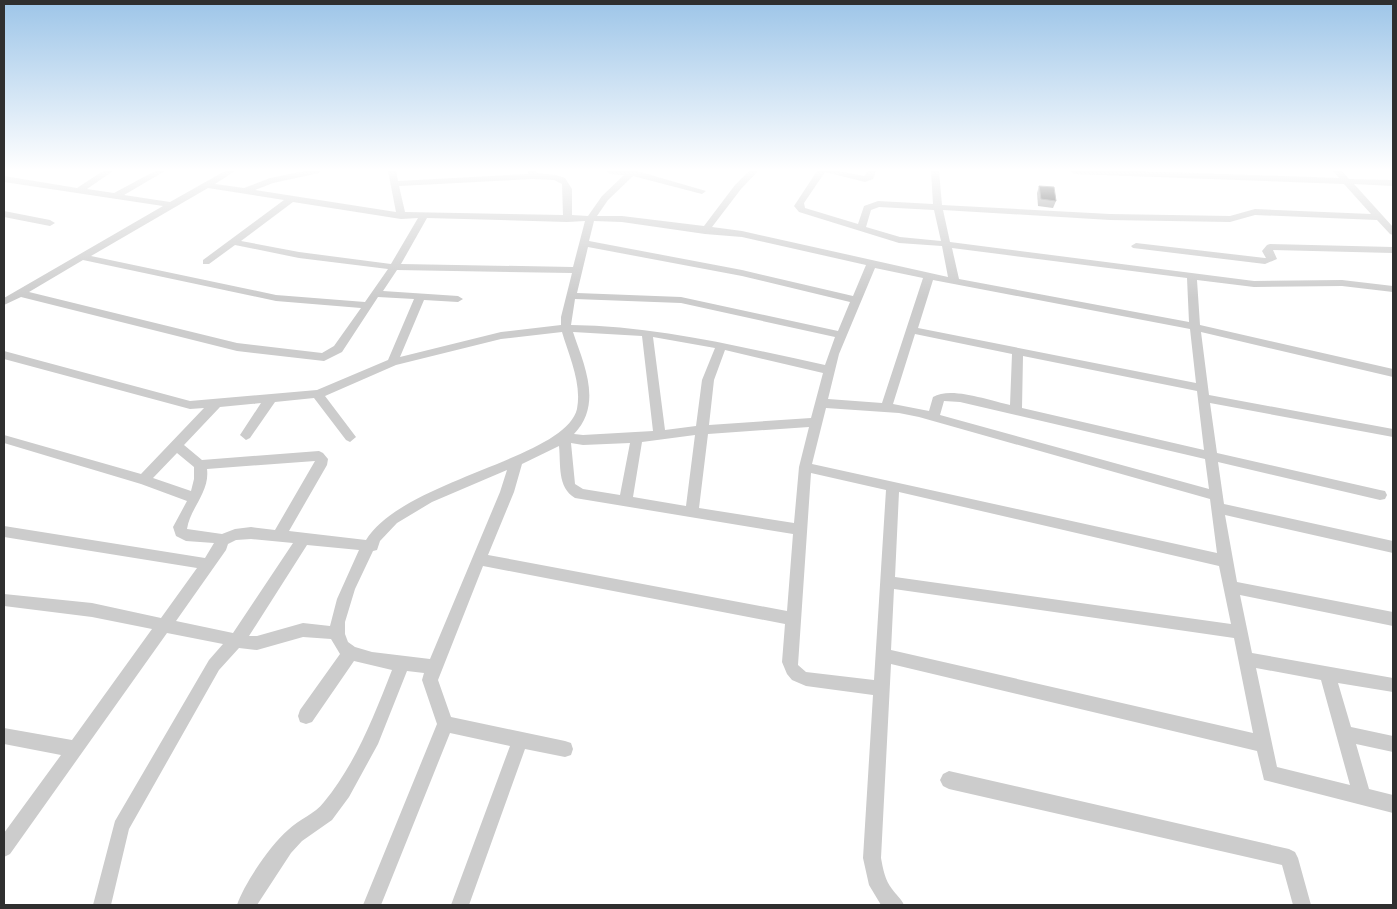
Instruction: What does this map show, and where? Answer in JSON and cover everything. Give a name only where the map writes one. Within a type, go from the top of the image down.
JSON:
[{"type":"street","points":[[4,302],[157,213]]},
{"type":"street","points":[[206,262],[273,213]]},
{"type":"street","points":[[383,213],[423,217],[567,218],[648,222],[705,231],[742,234],[929,276],[1195,327],[1393,372]]},
{"type":"street","points":[[567,213],[567,218]]},
{"type":"street","points":[[434,667],[350,653],[342,645],[336,623],[344,596],[380,530],[426,500],[556,444],[578,422],[585,398],[566,328],[577,270],[590,219],[594,213]]},
{"type":"street","points":[[705,231],[718,213]]},
{"type":"street","points":[[813,213],[911,242],[946,244],[1273,285],[1342,284],[1393,289]]},
{"type":"street","points":[[861,229],[866,213]]},
{"type":"street","points":[[939,213],[954,281]]},
{"type":"street","points":[[1046,213],[1230,219],[1250,213]]},
{"type":"street","points":[[1274,213],[1386,222],[1393,232]]},
{"type":"street","points":[[4,214],[50,223]]},
{"type":"street","points":[[19,293],[237,347],[324,357],[338,349],[394,267],[423,217]]},
{"type":"street","points":[[234,242],[299,255],[394,267],[577,270]]},
{"type":"street","points":[[584,243],[742,273],[856,300]]},
{"type":"street","points":[[1136,246],[1265,261],[1272,260],[1267,248],[1274,247],[1393,250]]},
{"type":"street","points":[[82,257],[269,297],[368,305]]},
{"type":"street","points":[[872,264],[840,335],[828,370],[804,467],[790,662],[791,670],[798,676],[806,679],[882,689]]},
{"type":"street","points":[[886,408],[929,276]]},
{"type":"street","points":[[1192,276],[1195,327],[1225,561],[1270,774],[1393,804]]},
{"type":"street","points":[[376,294],[458,299]]},
{"type":"street","points":[[571,296],[681,300],[840,335]]},
{"type":"street","points":[[392,362],[420,297]]},
{"type":"street","points":[[4,355],[190,405],[317,394],[337,387],[365,371],[392,362],[530,332],[566,328],[647,333],[828,370]]},
{"type":"street","points":[[912,330],[1018,351],[1393,434]]},
{"type":"street","points":[[647,333],[660,436]]},
{"type":"street","points":[[692,512],[709,372],[721,347]]},
{"type":"street","points":[[1016,411],[1018,351]]},
{"type":"street","points":[[317,394],[350,437]]},
{"type":"street","points":[[934,417],[937,400],[950,396],[1380,495]]},
{"type":"street","points":[[246,435],[270,398]]},
{"type":"street","points":[[143,480],[216,403]]},
{"type":"street","points":[[820,403],[886,408],[934,417],[1216,502],[1393,547]]},
{"type":"street","points":[[564,437],[583,440],[637,438],[701,430],[815,422]]},
{"type":"street","points":[[564,437],[570,485],[573,490],[580,494],[800,530]]},
{"type":"street","points":[[626,501],[637,438]]},
{"type":"street","points":[[4,439],[143,480],[195,498]]},
{"type":"street","points":[[176,446],[197,459],[200,465],[200,483],[195,498],[180,527],[181,532],[186,535],[217,538],[221,541],[251,533],[372,546]]},
{"type":"street","points":[[200,465],[319,456],[322,459],[321,465],[279,536]]},
{"type":"street","points":[[372,905],[445,724],[430,680],[434,667],[507,492],[516,461]]},
{"type":"street","points":[[804,467],[1225,561]]},
{"type":"street","points":[[893,486],[872,858],[875,880],[887,900],[895,905]]},
{"type":"street","points":[[4,531],[208,564]]},
{"type":"street","points":[[102,905],[124,821],[214,665],[237,641],[304,538]]},
{"type":"street","points":[[4,848],[221,546],[221,541]]},
{"type":"street","points":[[479,559],[793,618]]},
{"type":"street","points":[[888,582],[1240,632]]},
{"type":"street","points":[[1230,587],[1393,619]]},
{"type":"street","points":[[4,600],[92,610],[165,624],[237,641],[257,643],[303,630],[338,633]]},
{"type":"street","points":[[306,716],[350,653]]},
{"type":"street","points":[[884,655],[1264,744]]},
{"type":"street","points":[[1245,658],[1393,685]]},
{"type":"street","points":[[246,905],[283,848],[292,837],[322,817],[358,768],[374,738],[402,663]]},
{"type":"street","points":[[1327,673],[1362,796]]},
{"type":"street","points":[[445,724],[565,749]]},
{"type":"street","points":[[1344,734],[1393,744]]},
{"type":"street","points":[[4,736],[76,749]]},
{"type":"street","points":[[460,905],[520,740]]},
{"type":"street","points":[[950,780],[1289,858],[1302,905]]}]
